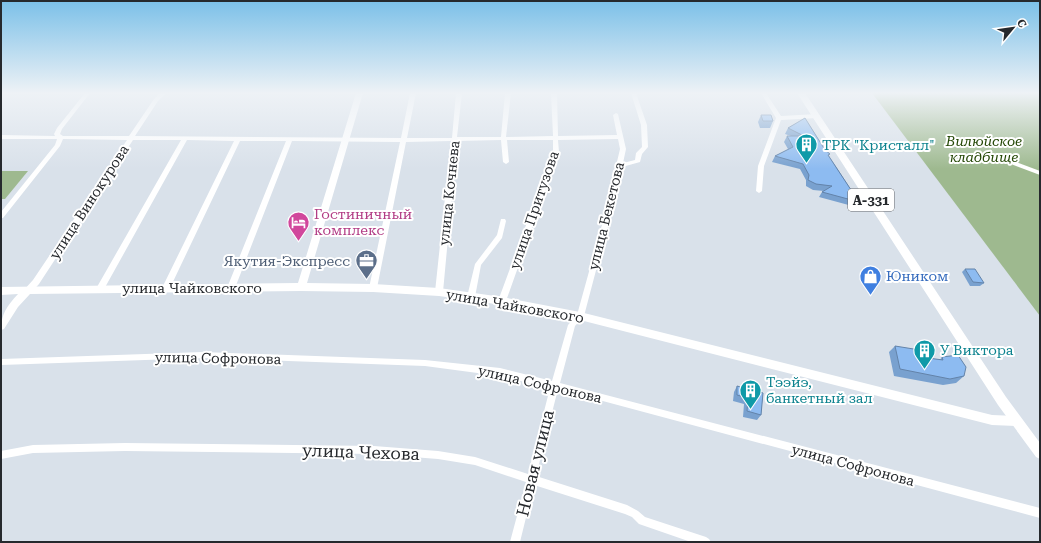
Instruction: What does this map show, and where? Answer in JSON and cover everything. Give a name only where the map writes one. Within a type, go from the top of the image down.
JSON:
[{"type":"main road","points":[[300,287],[352,118]]},
{"type":"main road","name":"А-331","points":[[819,118],[1016,421],[1040,453]]},
{"type":"main road","name":"улица Чайковского","points":[[1,291],[300,287],[373,288],[439,292],[502,301],[580,316],[992,420],[1016,421]]},
{"type":"main road","points":[[1,326],[15,304],[27,291]]},
{"type":"street","points":[[61,137],[57,134],[68,118]]},
{"type":"street","name":"улица Винокурова","points":[[27,291],[36,282],[144,118]]},
{"type":"street","points":[[373,288],[408,118]]},
{"type":"street","name":"улица Кочнева","points":[[439,292],[457,118]]},
{"type":"street","points":[[506,118],[504,140],[506,162]]},
{"type":"street","name":"улица Притузова","points":[[502,301],[555,153],[557,140],[556,118]]},
{"type":"street","name":"улица Бекетова","points":[[580,316],[606,221],[623,149],[617,118]]},
{"type":"street","points":[[619,166],[638,161],[639,153],[645,147],[644,125],[642,118]]},
{"type":"street","points":[[759,191],[761,166],[779,118]]},
{"type":"street","points":[[1,137],[346,140],[557,140],[621,138]]},
{"type":"street","points":[[1,216],[58,145],[61,137]]},
{"type":"street","points":[[100,289],[185,139]]},
{"type":"street","points":[[166,288],[238,139]]},
{"type":"street","points":[[231,288],[290,139]]},
{"type":"street","points":[[1013,163],[1040,173]]},
{"type":"street","points":[[471,297],[478,264],[500,236],[503,221]]},
{"type":"street","name":"Новая улица","points":[[515,542],[530,479],[572,325],[580,316]]},
{"type":"street","name":"улица Софронова","points":[[1,362],[203,356],[425,363],[500,372],[555,385],[1040,513]]},
{"type":"street","name":"улица Чехова","points":[[1,455],[33,448],[125,447],[374,450],[438,455],[475,461],[627,510],[635,514],[642,521],[706,542]]},
{"type":"green space","name":"Вилюйское кладбище","points":[[891,118],[1040,118],[1040,316]]},
{"type":"green space","points":[[1,171],[28,171],[5,199],[1,199]]},
{"type":"building","points":[[762,118],[772,118],[773,121],[763,121]]},
{"type":"building","name":"ТРК \"Кристалл\"","points":[[805,118],[825,150],[830,154],[828,155],[859,202],[822,192],[832,186],[816,184],[808,180],[809,175],[803,164],[775,156],[793,147],[787,136],[804,136],[788,128]]},
{"type":"building","points":[[965,269],[975,269],[984,283],[973,282]]},
{"type":"building","points":[[895,346],[926,351],[928,358],[943,360],[942,357],[958,355],[966,367],[964,376],[950,379],[900,369]]},
{"type":"building","points":[[737,386],[763,393],[761,415],[747,411],[748,398],[737,395]]},
{"type":"place","name":"ТРК \"Кристалл\"","points":[[807,164]]},
{"type":"place","name":"Гостиничный комплекс","points":[[298,242]]},
{"type":"place","name":"Якутия-Экспресс","points":[[366,280]]},
{"type":"place","name":"Юником","points":[[870,296]]},
{"type":"place","name":"У Виктора","points":[[925,370]]},
{"type":"place","name":"Тээйэ, банкетный зал","points":[[751,410]]}]
